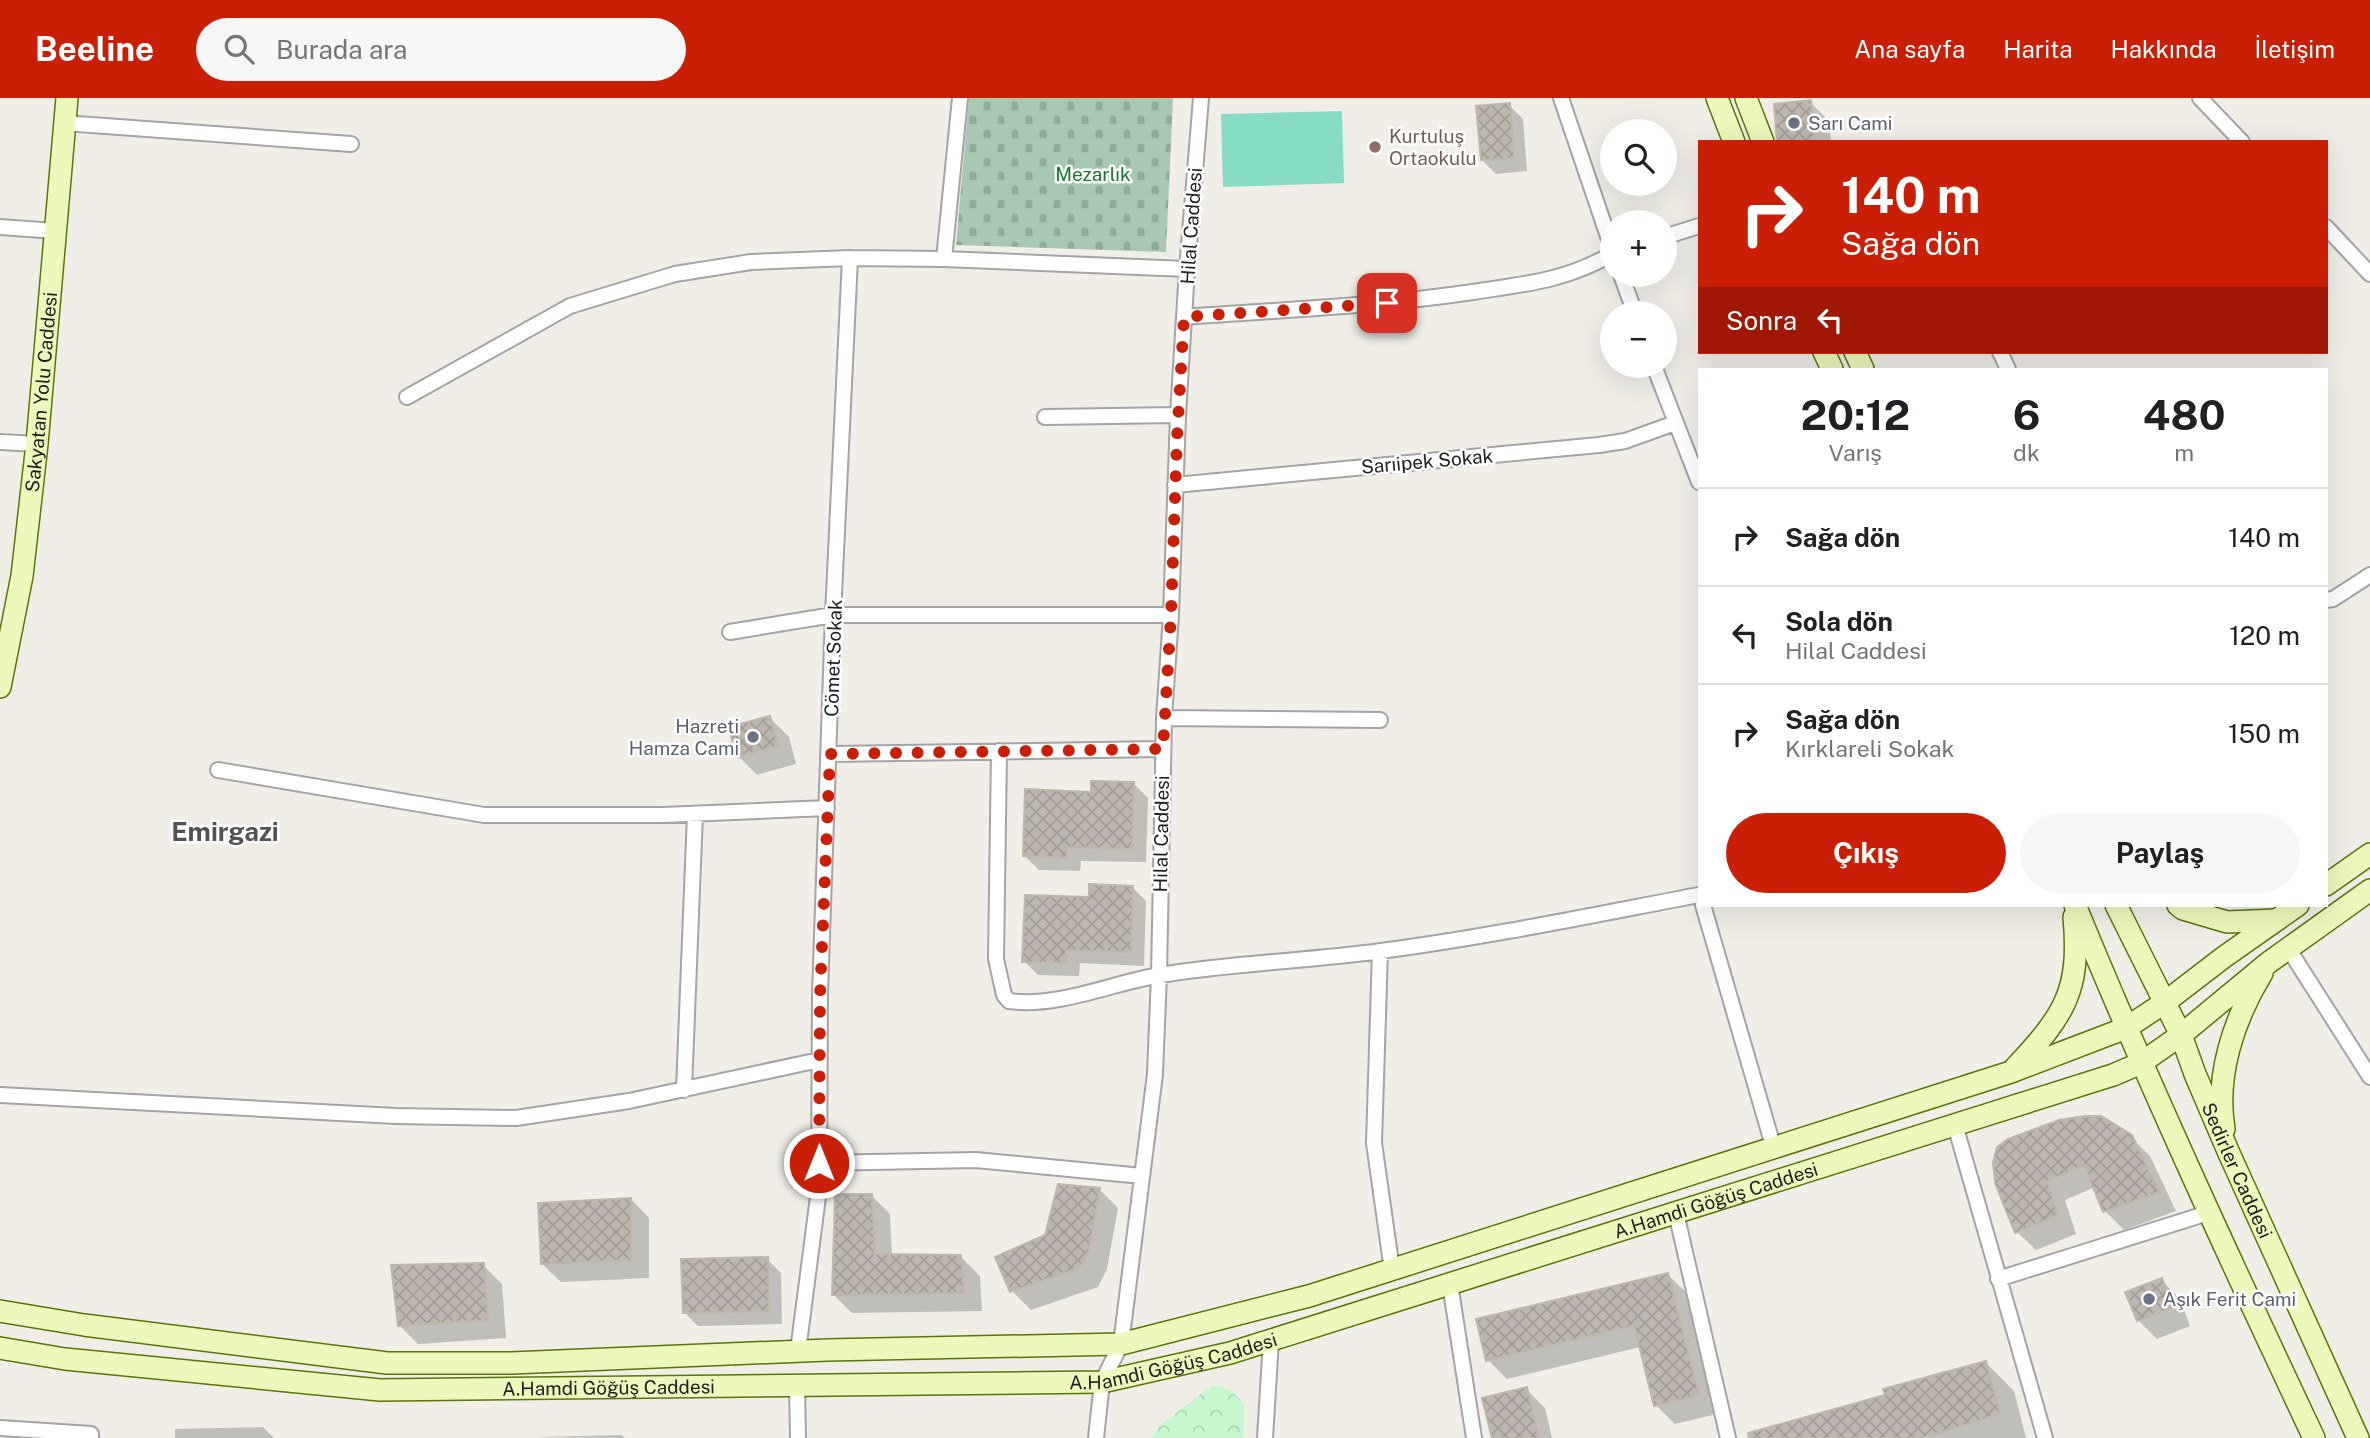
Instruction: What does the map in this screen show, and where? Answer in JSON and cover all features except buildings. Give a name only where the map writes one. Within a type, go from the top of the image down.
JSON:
[{"type":"street","name":"Sakyatan Yolu Caddesi","points":[[0,687],[6,629],[22,576],[37,443],[67,98]]},
{"type":"street","points":[[944,259],[960,98]]},
{"type":"street","name":"Hilal Caddesi","points":[[1096,1438],[1102,1381],[1121,1344],[1155,1074],[1164,718],[1171,615],[1178,415],[1201,98]]},
{"type":"street","points":[[1562,98],[1600,212]]},
{"type":"street","points":[[1717,98],[1733,140]]},
{"type":"street","points":[[1746,98],[1762,140]]},
{"type":"street","points":[[2200,98],[2240,140]]},
{"type":"street","points":[[64,123],[351,144]]},
{"type":"street","points":[[1677,233],[1698,226]]},
{"type":"street","points":[[0,227],[55,230]]},
{"type":"street","points":[[2328,229],[2370,274]]},
{"type":"street","points":[[407,397],[570,306],[675,274],[751,262],[850,258],[1187,269]]},
{"type":"street","name":"Cömet Sokak","points":[[799,1351],[819,1189],[819,1060],[833,615],[850,258]]},
{"type":"street","points":[[1184,317],[1438,297],[1555,279],[1600,261]]},
{"type":"street","points":[[1658,378],[1698,480]]},
{"type":"street","points":[[1045,417],[1178,415]]},
{"type":"street","name":"Sarıipek Sokak","points":[[1175,485],[1599,445],[1638,438],[1675,424]]},
{"type":"street","points":[[0,442],[37,443]]},
{"type":"street","points":[[2328,600],[2370,575]]},
{"type":"street","points":[[730,632],[833,615],[1171,615]]},
{"type":"street","points":[[1164,718],[1380,720]]},
{"type":"street","points":[[830,754],[1163,749]]},
{"type":"street","points":[[999,751],[996,959],[1004,995],[1009,1001],[1044,1001],[1159,975],[1380,951],[1493,935],[1698,895]]},
{"type":"street","points":[[218,770],[484,815],[695,814],[827,808]]},
{"type":"street","points":[[684,1090],[695,814]]},
{"type":"street","points":[[2328,884],[2370,854]]},
{"type":"street","name":"A.Hamdi Göğüş Caddesi","points":[[0,1348],[65,1359],[380,1390],[1102,1381],[1230,1353],[2113,1075],[2141,1063],[2181,1035],[2268,963],[2370,890]]},
{"type":"street","points":[[1704,907],[1774,1149]]},
{"type":"street","points":[[2011,1072],[2047,1034],[2070,996],[2077,951],[2074,907]]},
{"type":"street","points":[[2075,907],[2208,1213],[2314,1438]]},
{"type":"street","name":"Sedirler Caddesi","points":[[2117,907],[2181,1035],[2228,1151],[2358,1438]]},
{"type":"street","points":[[2180,907],[2227,922],[2276,920]]},
{"type":"street","name":"A.Hamdi Göğüş Caddesi","points":[[0,1311],[84,1325],[387,1363],[511,1363],[799,1351],[1121,1344],[1309,1296],[2011,1072],[2126,1028],[2295,907]]},
{"type":"street","points":[[2288,948],[2370,1077]]},
{"type":"street","points":[[1380,951],[1374,1143],[1392,1270]]},
{"type":"street","points":[[2228,1151],[2223,1120],[2225,1065],[2236,1026],[2253,986],[2268,963]]},
{"type":"street","points":[[0,1095],[397,1116],[516,1118],[684,1090],[819,1060]]},
{"type":"street","points":[[1955,1125],[2045,1438]]},
{"type":"street","points":[[819,1163],[976,1160],[1142,1176]]},
{"type":"street","points":[[1676,1213],[1727,1438]]},
{"type":"street","points":[[1998,1279],[2208,1213]]},
{"type":"street","points":[[1450,1284],[1474,1438]]},
{"type":"street","points":[[1265,1438],[1271,1340]]},
{"type":"street","points":[[797,1385],[798,1438]]},
{"type":"street","points":[[0,1428],[91,1434],[91,1438]]},
{"type":"green space","name":"Mezarlık","points":[[969,98],[1173,98],[1166,252],[956,245]]},
{"type":"green space","points":[[1342,111],[1344,183],[1223,187],[1221,114]]},
{"type":"green space","points":[[1213,1385],[1231,1390],[1244,1404],[1243,1438],[1151,1438],[1159,1426]]},
{"type":"place","name":"Sarı Cami","points":[[1794,123]]},
{"type":"place","name":"Kurtuluş Ortaokulu","points":[[1375,147]]},
{"type":"place","name":"Hazreti Hamza Cami","points":[[753,737]]},
{"type":"place","name":"Aşık Ferit Cami","points":[[2149,1299]]},
{"type":"district","name":"Emirgazi","points":[[225,831]]},
{"type":"route","points":[[819,1163],[820,995],[830,754],[1163,749],[1184,317],[1387,303]]}]
